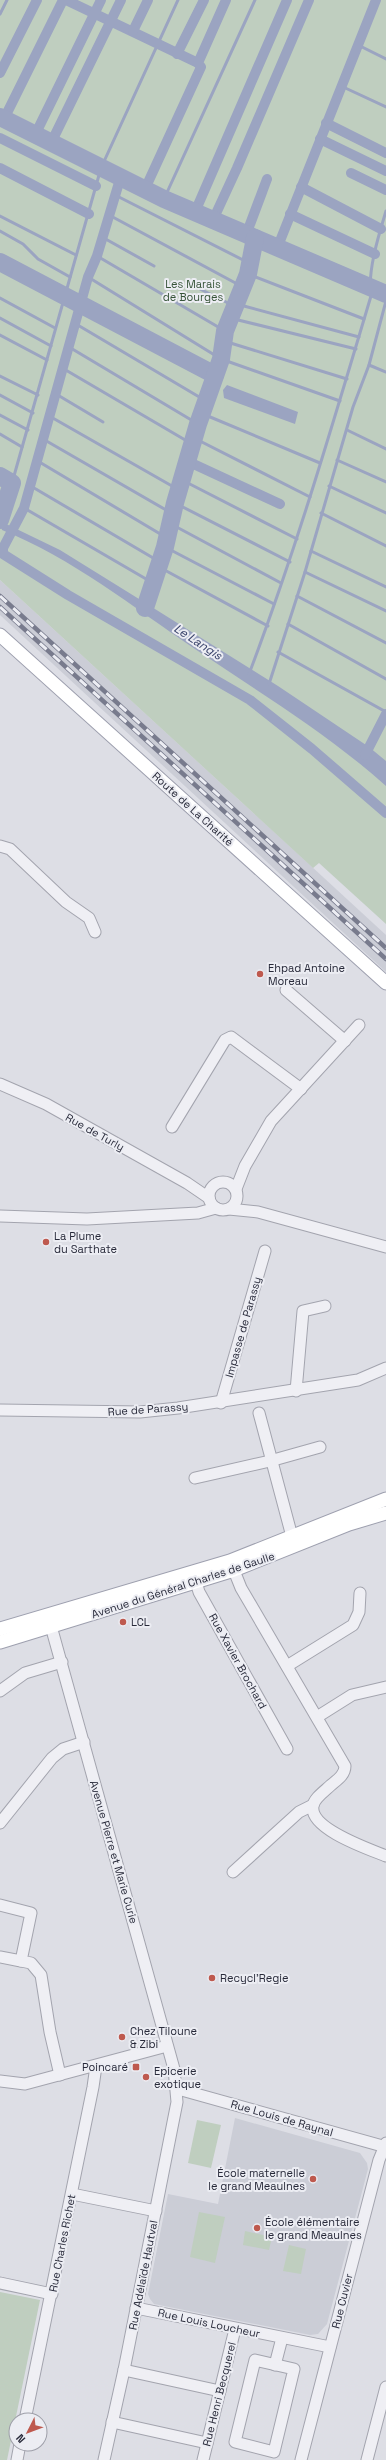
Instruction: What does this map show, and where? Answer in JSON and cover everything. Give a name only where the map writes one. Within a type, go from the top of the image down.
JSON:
[{"type":"main road","name":"Route de La Charité","points":[[0,635],[386,983]]},
{"type":"main road","name":"Avenue du Général Charles de Gaulle","points":[[293,1542],[382,1499]]},
{"type":"main road","name":"Avenue du Général Charles de Gaulle","points":[[0,1642],[50,1621],[195,1577],[293,1542],[386,1513]]},
{"type":"main road","name":"Avenue du Général Charles de Gaulle","points":[[0,1629],[50,1621]]},
{"type":"street","points":[[0,846],[10,849],[66,902],[89,918],[95,932]]},
{"type":"street","points":[[286,990],[345,1041]]},
{"type":"street","points":[[229,1209],[234,1206],[236,1192],[246,1166],[271,1121],[359,1025]]},
{"type":"street","points":[[172,1127],[225,1040],[231,1037],[301,1089]]},
{"type":"street","name":"Rue de Turly","points":[[0,1084],[46,1104],[188,1183],[209,1198]]},
{"type":"street","points":[[185,1212],[196,1208],[209,1198],[218,1183],[231,1178],[246,1166]]},
{"type":"street","name":"Rue de Turly","points":[[188,1183],[218,1183]]},
{"type":"street","points":[[218,1183],[232,1185],[236,1192],[258,1212]]},
{"type":"street","points":[[209,1198],[216,1208]]},
{"type":"street","points":[[0,1216],[87,1219],[185,1212],[198,1214],[216,1208],[229,1209],[258,1212],[386,1247]]},
{"type":"street","name":"Impasse de Parassy","points":[[221,1403],[265,1251]]},
{"type":"street","points":[[296,1390],[303,1311],[325,1306]]},
{"type":"street","name":"Rue de Parassy","points":[[0,1410],[140,1412],[221,1403],[358,1380],[386,1368]]},
{"type":"street","points":[[260,1413],[270,1461],[293,1542]]},
{"type":"street","points":[[195,1478],[270,1461],[320,1446]]},
{"type":"street","points":[[232,1565],[240,1588],[343,1762],[345,1771],[313,1805],[300,1812],[233,1872]]},
{"type":"street","name":"Rue Xavier Brochard","points":[[195,1577],[226,1641],[287,1749]]},
{"type":"street","points":[[287,1666],[353,1625],[359,1612],[360,1592]]},
{"type":"street","name":"Avenue Pierre et Marie Curie","points":[[50,1621],[178,2089]]},
{"type":"street","points":[[0,1691],[25,1672],[62,1662]]},
{"type":"street","points":[[317,1717],[352,1695],[386,1687]]},
{"type":"street","points":[[0,1823],[52,1758],[63,1749],[84,1742]]},
{"type":"street","points":[[313,1805],[318,1820],[344,1839],[386,1856]]},
{"type":"street","points":[[0,1906],[31,1913],[21,1961]]},
{"type":"street","points":[[0,1957],[31,1963],[37,1968],[41,1975],[50,2032],[60,2075]]},
{"type":"street","points":[[0,2081],[25,2084],[167,2046]]},
{"type":"street","name":"Rue Charles Richet","points":[[27,2412],[98,2065]]},
{"type":"street","name":"Rue Louis de Raynal","points":[[178,2089],[386,2146]]},
{"type":"street","name":"Rue Adélaïde Hautval","points":[[104,2460],[156,2211],[177,2102],[178,2089]]},
{"type":"street","name":"Rue Cuvier","points":[[301,2460],[330,2347],[386,2146]]},
{"type":"street","points":[[72,2194],[156,2211]]},
{"type":"street","points":[[0,2283],[52,2294]]},
{"type":"street","name":"Rue Louis Loucheur","points":[[136,2308],[330,2347]]},
{"type":"street","name":"Rue Henri Becquerel","points":[[203,2460],[235,2329]]},
{"type":"street","points":[[275,2365],[282,2338]]},
{"type":"street","points":[[255,2360],[275,2365],[294,2369],[274,2452],[235,2442],[255,2360]]},
{"type":"street","points":[[124,2370],[220,2391]]},
{"type":"street","points":[[367,2460],[386,2387]]},
{"type":"street","points":[[112,2422],[207,2443]]},
{"type":"shaded area","points":[[0,580],[386,935],[386,972],[0,615]]},
{"type":"shaded area","name":"École élémentaire le grand Meaulnes","points":[[235,2118],[360,2153],[367,2163],[368,2169],[327,2324],[318,2334],[310,2335],[154,2304],[148,2294],[168,2194],[218,2204]]},
{"type":"green space","name":"Les Marais de Bourges","points":[[0,0],[386,0],[386,924],[319,863],[313,868],[0,580]]},
{"type":"green space","points":[[197,2120],[221,2125],[211,2168],[188,2163]]},
{"type":"green space","points":[[199,2212],[225,2217],[215,2263],[190,2257]]},
{"type":"green space","points":[[245,2231],[272,2237],[269,2250],[243,2245]]},
{"type":"green space","points":[[289,2245],[306,2249],[301,2274],[283,2271]]},
{"type":"green space","points":[[0,2292],[40,2300],[17,2412],[8,2412],[9,2452],[7,2460],[0,2460]]},
{"type":"water","points":[[227,385],[298,412],[295,424],[224,398],[223,390]]},
{"type":"water","points":[[0,521],[60,550],[278,686],[369,747],[386,761],[386,786],[340,748],[293,714],[195,649],[102,584],[53,554],[2,530]]},
{"type":"waterway","points":[[0,14],[7,0]]},
{"type":"waterway","points":[[0,73],[37,0]]},
{"type":"waterway","points":[[4,119],[63,0]]},
{"type":"waterway","points":[[66,0],[198,63]]},
{"type":"waterway","points":[[36,133],[101,0]]},
{"type":"waterway","points":[[52,141],[121,0]]},
{"type":"waterway","points":[[133,31],[148,0]]},
{"type":"waterway","points":[[12,483],[101,168],[178,0]]},
{"type":"waterway","points":[[177,54],[204,0]]},
{"type":"waterway","points":[[145,189],[201,67],[198,63],[226,0]]},
{"type":"waterway","points":[[164,199],[255,0]]},
{"type":"waterway","points":[[195,212],[287,0]]},
{"type":"waterway","points":[[213,220],[309,0]]},
{"type":"waterway","points":[[278,246],[376,0]]},
{"type":"waterway","points":[[358,45],[386,59]]},
{"type":"waterway","points":[[341,86],[386,107]]},
{"type":"waterway","points":[[0,117],[164,199],[386,294]]},
{"type":"waterway","points":[[326,123],[386,153]]},
{"type":"waterway","points":[[0,138],[96,186]]},
{"type":"waterway","points":[[320,139],[386,171]]},
{"type":"waterway","points":[[0,168],[89,214]]},
{"type":"waterway","points":[[351,173],[386,190]]},
{"type":"waterway","points":[[121,176],[97,256],[88,277],[24,508],[3,548],[3,554],[68,595],[250,700],[312,749],[386,813]]},
{"type":"waterway","points":[[246,235],[267,179]]},
{"type":"waterway","points":[[301,187],[381,229]]},
{"type":"waterway","points":[[115,195],[249,263]]},
{"type":"waterway","points":[[249,674],[283,580],[328,439],[371,296],[370,286],[372,265],[386,211]]},
{"type":"waterway","points":[[290,214],[375,254]]},
{"type":"waterway","points":[[109,215],[241,286]]},
{"type":"waterway","points":[[0,216],[76,255]]},
{"type":"waterway","points":[[0,231],[23,244],[38,259],[70,277]]},
{"type":"waterway","points":[[102,237],[154,266]]},
{"type":"waterway","points":[[145,608],[165,547],[175,503],[198,424],[221,359],[225,331],[248,274],[255,238]]},
{"type":"waterway","points":[[97,256],[225,331]]},
{"type":"waterway","points":[[0,262],[215,375]]},
{"type":"waterway","points":[[248,274],[364,319]]},
{"type":"waterway","points":[[88,277],[221,359],[340,401]]},
{"type":"waterway","points":[[196,287],[234,306],[244,306],[359,337]]},
{"type":"waterway","points":[[0,298],[55,328]]},
{"type":"waterway","points":[[269,684],[305,572],[353,407],[369,365],[386,301]]},
{"type":"waterway","points":[[0,318],[51,346]]},
{"type":"waterway","points":[[230,318],[356,349]]},
{"type":"waterway","points":[[76,324],[206,401]]},
{"type":"waterway","points":[[0,335],[47,360]]},
{"type":"waterway","points":[[224,341],[347,379]]},
{"type":"waterway","points":[[69,347],[198,424]]},
{"type":"waterway","points":[[369,365],[386,372]]},
{"type":"waterway","points":[[64,369],[192,444]]},
{"type":"waterway","points":[[0,376],[38,395]]},
{"type":"waterway","points":[[56,394],[103,422]]},
{"type":"waterway","points":[[0,395],[33,413]]},
{"type":"waterway","points":[[203,414],[320,463]]},
{"type":"waterway","points":[[0,415],[28,430]]},
{"type":"waterway","points":[[51,417],[179,490]]},
{"type":"waterway","points":[[347,430],[386,449]]},
{"type":"waterway","points":[[0,434],[22,447]]},
{"type":"waterway","points":[[194,438],[310,497]]},
{"type":"waterway","points":[[43,439],[173,514]]},
{"type":"waterway","points":[[36,460],[167,538]]},
{"type":"waterway","points":[[337,460],[386,482]]},
{"type":"waterway","points":[[187,461],[280,504]]},
{"type":"waterway","name":"Le Langis","points":[[0,476],[12,483],[0,520]]},
{"type":"waterway","points":[[182,480],[297,539]]},
{"type":"waterway","points":[[29,485],[160,562]]},
{"type":"waterway","points":[[329,486],[386,513]]},
{"type":"waterway","points":[[175,503],[290,562]]},
{"type":"waterway","points":[[24,508],[153,583]]},
{"type":"waterway","points":[[321,513],[386,546]]},
{"type":"waterway","points":[[171,524],[281,583]]},
{"type":"waterway","points":[[165,547],[274,604]]},
{"type":"waterway","points":[[311,551],[386,587]]},
{"type":"waterway","points":[[159,567],[268,626]]},
{"type":"waterway","points":[[305,572],[386,611]]},
{"type":"waterway","points":[[297,596],[386,643]]},
{"type":"waterway","points":[[288,624],[386,679]]},
{"type":"waterway","points":[[278,652],[386,712]]},
{"type":"waterway","points":[[365,755],[386,714]]},
{"type":"railway","points":[[0,596],[386,948]]},
{"type":"railway","points":[[0,607],[386,959]]},
{"type":"place","name":"Ehpad Antoine Moreau","points":[[260,974]]},
{"type":"place","name":"La Plume du Sarthate","points":[[46,1242]]},
{"type":"place","name":"LCL","points":[[123,1622]]},
{"type":"place","name":"Recycl'Regie","points":[[212,1978]]},
{"type":"place","name":"Chez Tiloune & Zibi","points":[[122,2037]]},
{"type":"place","name":"Poincaré","points":[[136,2067]]},
{"type":"place","name":"Epicerie exotique","points":[[146,2077]]},
{"type":"place","name":"École maternelle le grand Meaulnes","points":[[313,2179]]},
{"type":"place","name":"École élémentaire le grand Meaulnes","points":[[257,2228]]}]
